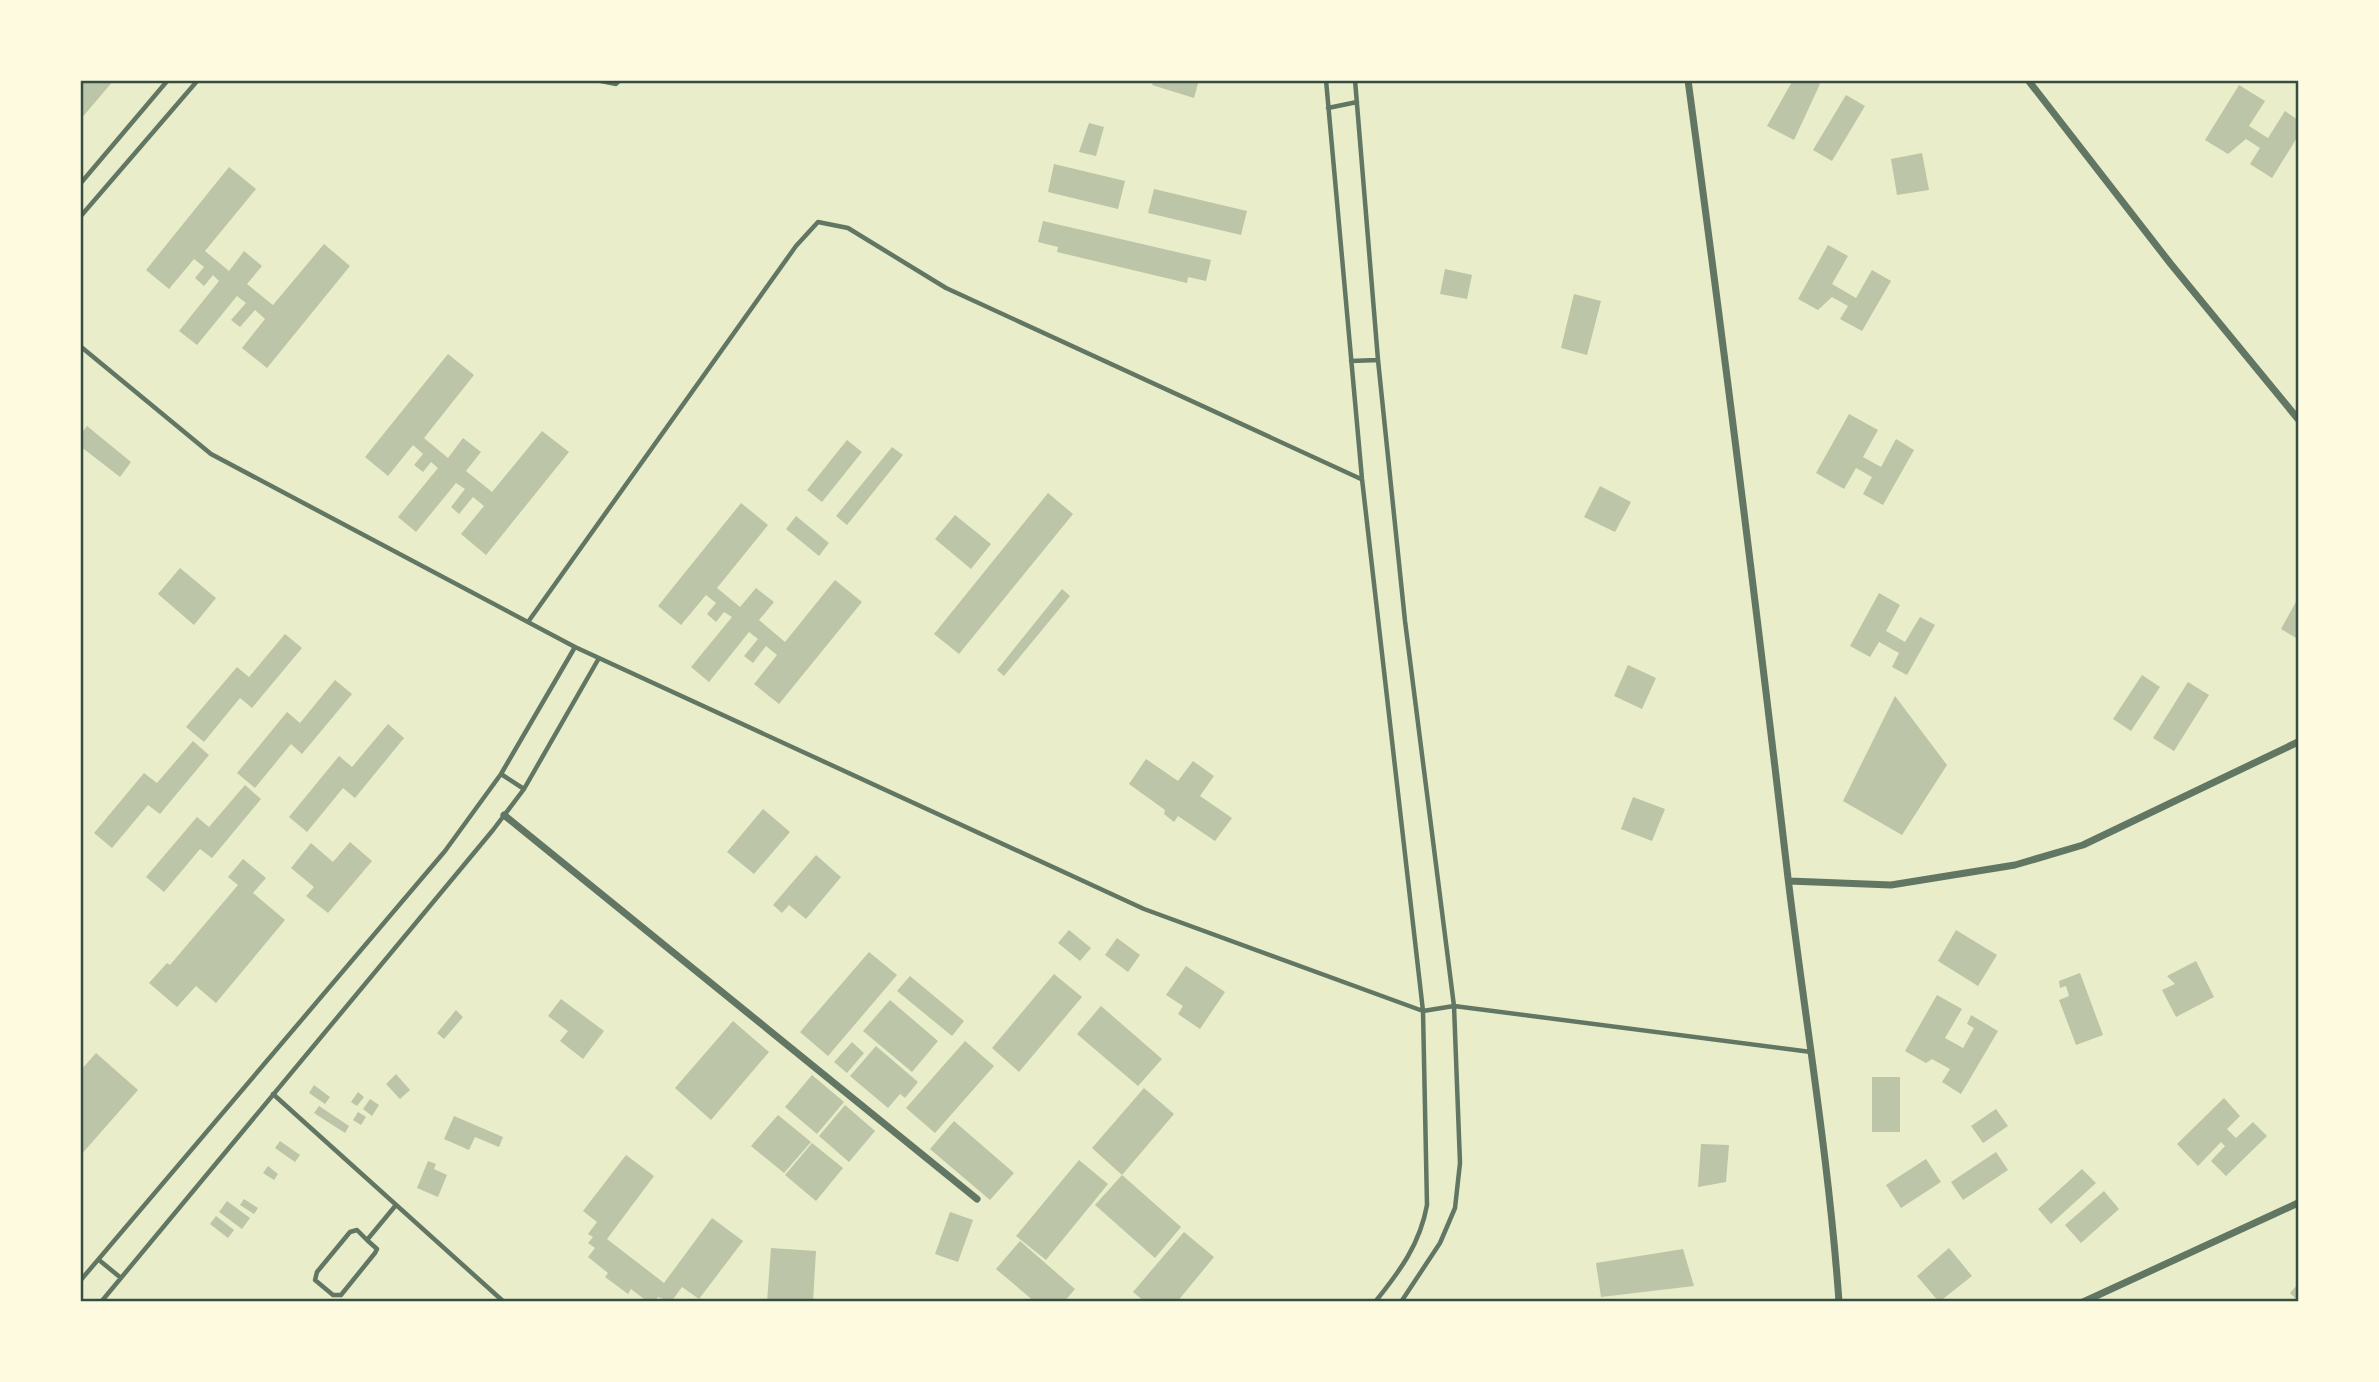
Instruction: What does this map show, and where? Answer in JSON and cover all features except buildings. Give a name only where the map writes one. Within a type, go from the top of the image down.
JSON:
[{"type":"street","points":[[1688,80],[1756,592],[1789,881],[1832,1214],[1839,1301]]},
{"type":"street","points":[[2028,80],[2170,263],[2298,419]]},
{"type":"street","points":[[1789,881],[1891,885],[2015,866],[2083,845],[2298,742]]},
{"type":"street","points":[[504,815],[976,1199]]},
{"type":"street","points":[[2082,1301],[2298,1202]]},
{"type":"lane","points":[[80,184],[168,80]]},
{"type":"lane","points":[[80,217],[198,80]]},
{"type":"lane","points":[[596,80],[615,84],[620,80]]},
{"type":"lane","points":[[1325,80],[1362,479],[1423,1011],[1427,1205],[1422,1231],[1401,1270],[1375,1301]]},
{"type":"lane","points":[[1355,80],[1378,360],[1405,621],[1454,1006],[1460,1163],[1455,1208],[1440,1243],[1401,1301]]},
{"type":"lane","points":[[1328,108],[1357,102]]},
{"type":"lane","points":[[528,622],[790,253],[818,222],[848,228],[946,288],[1362,479]]},
{"type":"lane","points":[[80,345],[211,454],[575,647],[1144,909],[1423,1011],[1454,1006],[1811,1052]]},
{"type":"lane","points":[[1351,361],[1378,360]]},
{"type":"lane","points":[[80,1281],[445,850],[501,774],[575,647]]},
{"type":"lane","points":[[101,1301],[504,815],[524,789],[599,658]]},
{"type":"lane","points":[[501,774],[524,789]]},
{"type":"lane","points":[[273,1094],[503,1301]]},
{"type":"lane","points":[[367,1240],[396,1205]]},
{"type":"lane","points":[[357,1230],[367,1240],[377,1249],[375,1253],[338,1297],[315,1280],[317,1272],[350,1232],[357,1230]]},
{"type":"lane","points":[[99,1260],[121,1278]]}]
